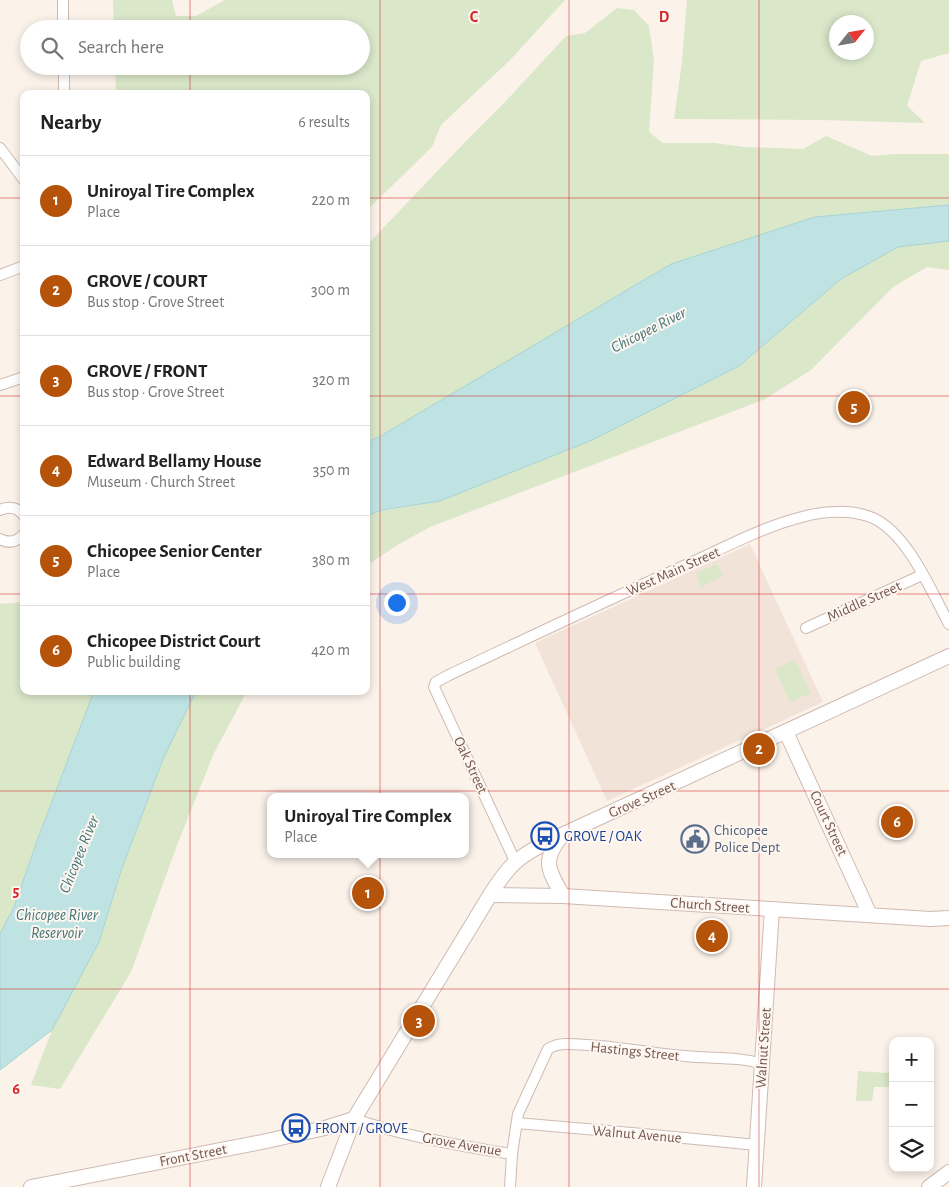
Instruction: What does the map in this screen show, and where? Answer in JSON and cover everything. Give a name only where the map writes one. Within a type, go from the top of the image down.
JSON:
[{"type":"main road","name":"Grove Street","points":[[328,1187],[354,1119],[504,872],[515,861],[532,849],[949,656]]},
{"type":"main road","name":"Court Street","points":[[786,732],[870,915]]},
{"type":"main road","points":[[562,835],[551,849],[548,862],[550,874],[563,896]]},
{"type":"main road","name":"Church Street","points":[[490,895],[563,896],[930,919],[949,922]]},
{"type":"main road","name":"Walnut Street","points":[[754,1187],[772,909]]},
{"type":"main road","name":"Church Street","points":[[930,919],[949,918]]},
{"type":"main road","name":"Front Street","points":[[31,1187],[262,1142],[318,1130],[354,1119]]},
{"type":"main road","points":[[929,1187],[949,1172]]},
{"type":"street","points":[[63,0],[63,20]]},
{"type":"street","points":[[64,75],[64,90]]},
{"type":"street","points":[[0,148],[3,159],[20,174]]},
{"type":"street","points":[[0,274],[20,267]]},
{"type":"street","points":[[0,385],[20,378]]},
{"type":"street","points":[[0,510],[12,508],[20,512]]},
{"type":"street","name":"West Main Street","points":[[449,675],[625,592],[766,529],[791,520],[825,513],[854,513],[878,521],[892,531],[900,540],[922,575],[949,624]]},
{"type":"street","points":[[0,539],[10,542],[16,541],[20,538]]},
{"type":"street","name":"Middle Street","points":[[806,628],[922,575]]},
{"type":"street","name":"Oak Street","points":[[449,675],[436,682],[434,687],[515,861]]},
{"type":"street","name":"Hastings Street","points":[[517,1123],[518,1114],[531,1084],[548,1049],[554,1045],[566,1044],[688,1057],[745,1060],[762,1064]]},
{"type":"street","name":"Grove Avenue","points":[[354,1119],[383,1129],[472,1148],[512,1154]]},
{"type":"street","points":[[510,1187],[512,1154],[517,1123]]},
{"type":"street","name":"Walnut Avenue","points":[[517,1123],[757,1145]]},
{"type":"shaded area","points":[[750,544],[823,702],[607,801],[535,643]]},
{"type":"green space","points":[[113,0],[172,0],[176,16],[196,16],[225,0],[565,0],[511,59],[441,125],[432,147],[370,207],[370,90],[116,90],[115,75],[370,75],[370,20],[114,20]]},
{"type":"green space","points":[[687,0],[949,0],[949,53],[921,61],[907,106],[925,123],[674,119],[682,62]]},
{"type":"green space","points":[[617,8],[634,10],[649,26],[654,61],[649,132],[663,143],[714,143],[744,147],[803,149],[826,136],[872,156],[949,154],[949,205],[815,217],[379,438],[370,441],[370,242],[566,36],[585,33]]},
{"type":"green space","points":[[949,241],[949,270],[927,267],[893,287],[811,370],[765,399],[430,527],[399,544],[370,563],[370,515],[440,501],[590,441],[739,366],[841,279],[898,247]]},
{"type":"green space","points":[[717,564],[723,576],[701,587],[696,573]]},
{"type":"green space","points":[[20,602],[20,695],[92,695],[14,907],[0,934],[0,604]]},
{"type":"green space","points":[[795,660],[811,693],[790,702],[775,669]]},
{"type":"green space","points":[[194,695],[245,695],[214,753],[177,845],[131,972],[60,1089],[31,1085],[52,1030],[99,942],[121,871],[163,759]]},
{"type":"green space","points":[[858,1071],[889,1073],[889,1087],[874,1087],[872,1101],[856,1101]]},
{"type":"water","name":"Chicopee River","points":[[949,205],[949,241],[898,247],[841,279],[739,366],[590,441],[440,501],[382,510],[370,514],[370,440],[379,437],[671,264],[815,217]]},
{"type":"water","points":[[92,695],[194,695],[163,759],[121,871],[99,942],[52,1030],[0,1070],[0,934],[14,907]]},
{"type":"place","name":"Chicopee Senior Center","points":[[854,407]]},
{"type":"place","name":"GROVE / COURT","points":[[759,749]]},
{"type":"place","name":"Chicopee District Court","points":[[897,822]]},
{"type":"place","name":"GROVE / OAK","points":[[545,836]]},
{"type":"place","name":"Chicopee Police Dept","points":[[695,839]]},
{"type":"place","name":"Uniroyal Tire Complex","points":[[368,893]]},
{"type":"place","name":"Edward Bellamy House","points":[[712,936]]},
{"type":"place","name":"GROVE / FRONT","points":[[419,1021]]},
{"type":"place","name":"FRONT / GROVE","points":[[296,1128]]},
{"type":"water label","name":"Chicopee River Reservoir","points":[[57,923]]}]
